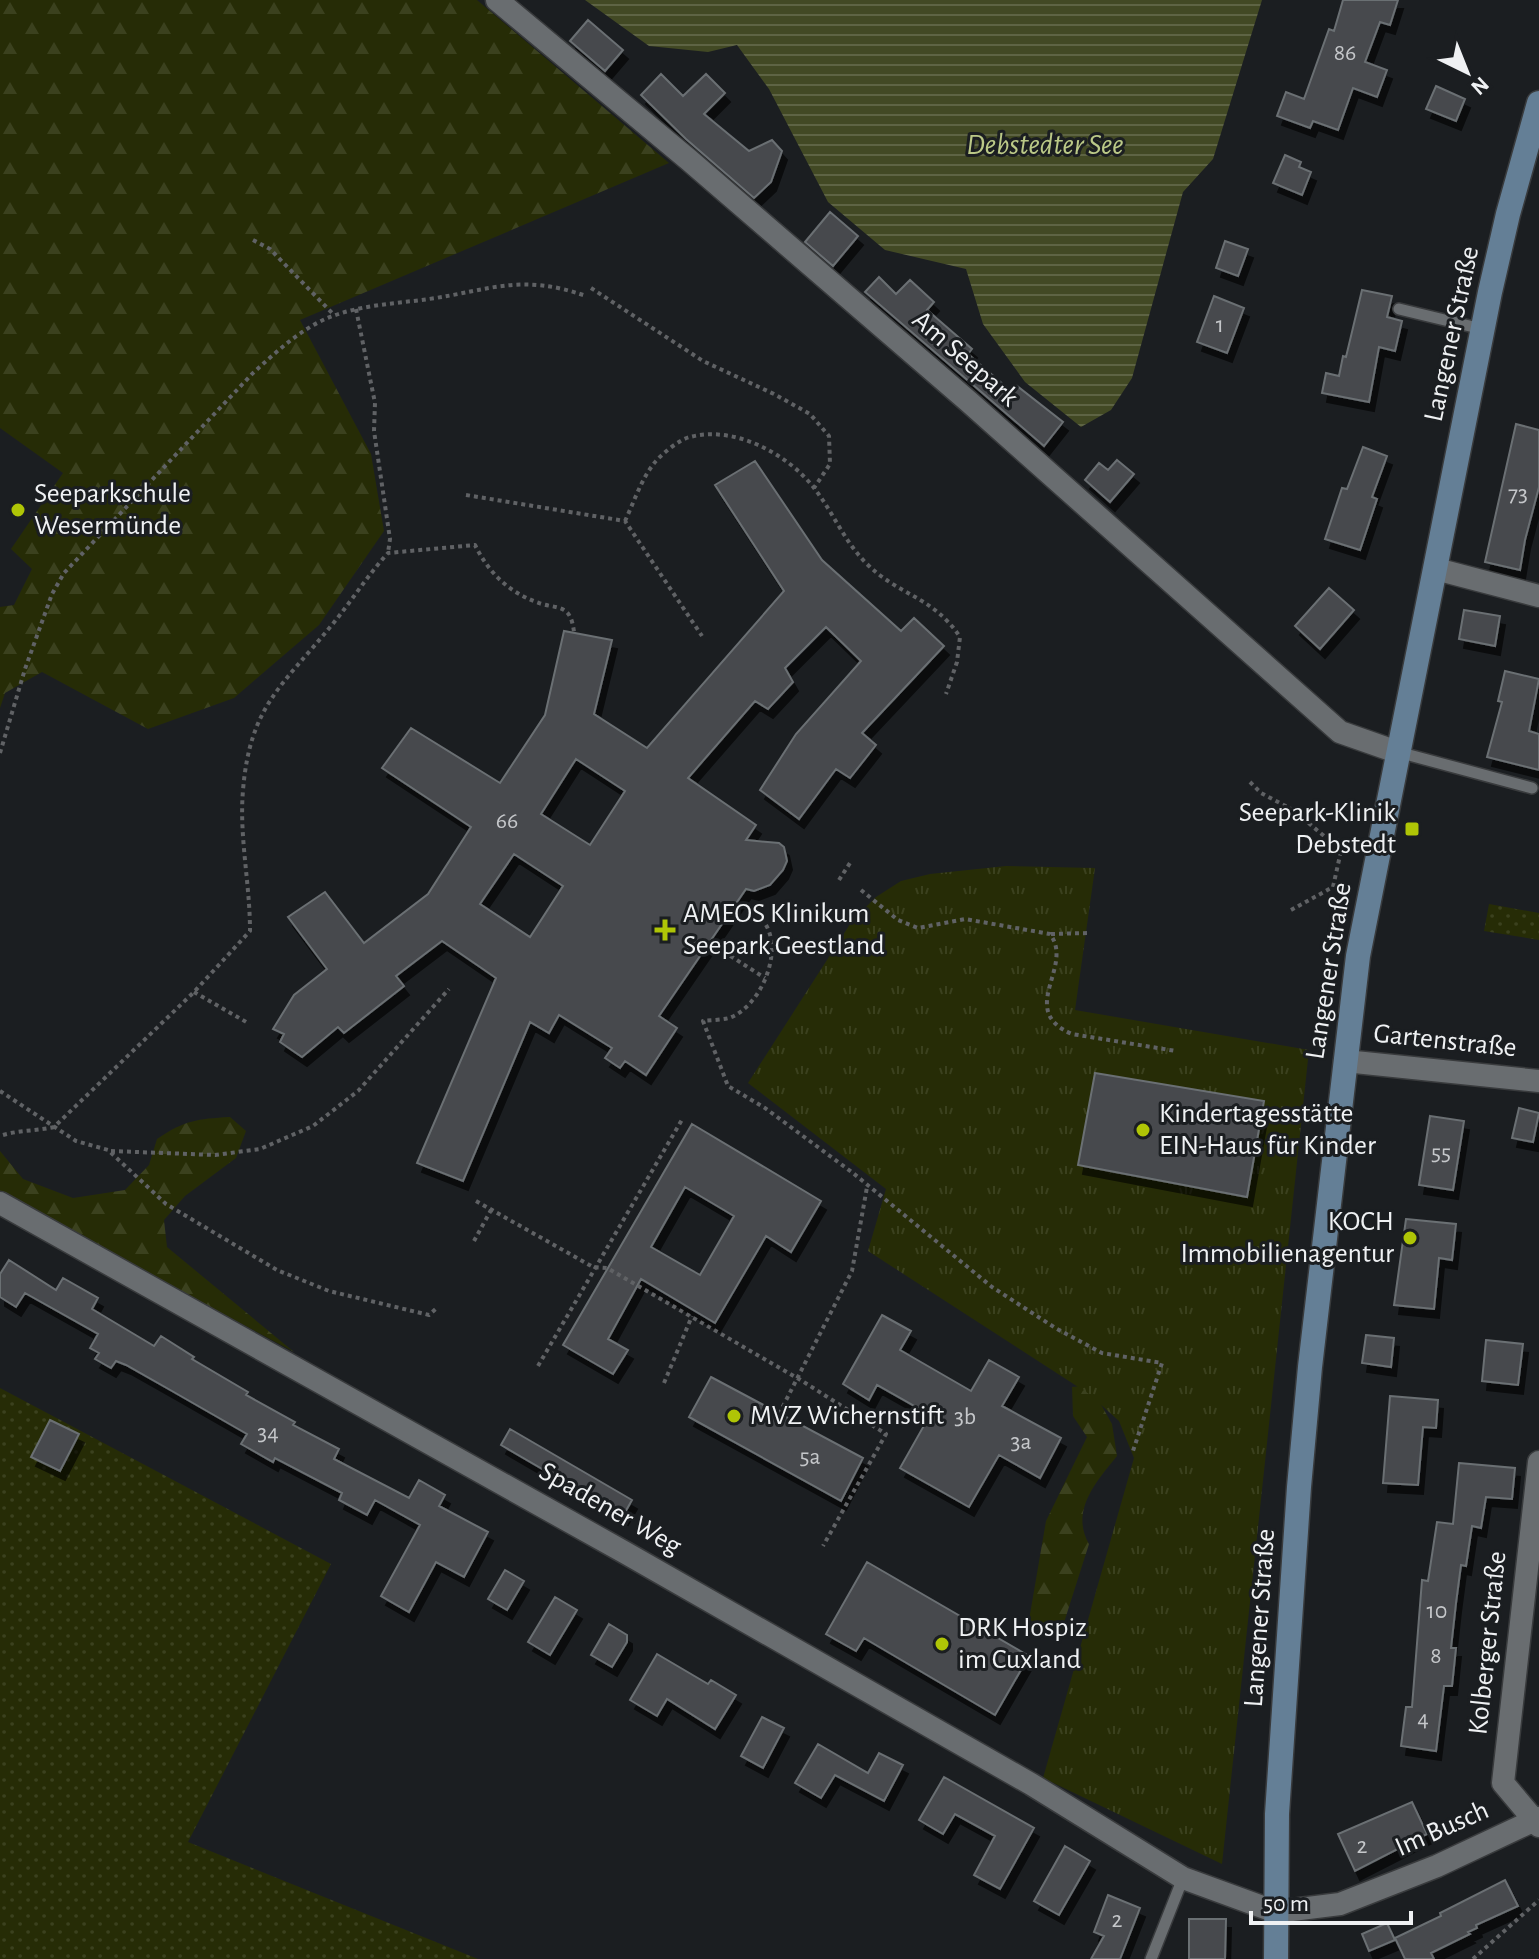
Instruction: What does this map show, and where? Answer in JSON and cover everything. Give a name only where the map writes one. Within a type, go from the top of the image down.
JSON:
[{"type":"main road","name":"Langener Straße","points":[[1276,1959],[1279,1773],[1299,1487],[1358,956],[1482,329],[1537,116]]},
{"type":"street","name":"Am Seepark","points":[[497,0],[689,160],[968,401],[1340,732],[1397,752]]},
{"type":"street","points":[[1436,569],[1539,596]]},
{"type":"street","name":"Gartenstraße","points":[[1345,1061],[1539,1081]]},
{"type":"street","name":"Spadener Weg","points":[[0,1203],[1031,1784],[1183,1878],[1276,1912]]},
{"type":"street","name":"Kolberger Straße","points":[[1538,1822],[1503,1783],[1539,1462]]},
{"type":"street","name":"Im Busch","points":[[1276,1912],[1340,1904],[1538,1822]]},
{"type":"lane","points":[[1399,309],[1482,329]]},
{"type":"lane","points":[[1397,752],[1532,788]]},
{"type":"lane","points":[[1151,1959],[1183,1878]]},
{"type":"path","points":[[253,240],[270,249],[334,315]]},
{"type":"path","points":[[0,753],[25,669],[52,594],[64,573],[253,373],[299,334],[334,315],[356,309],[511,284],[539,284],[586,296]]},
{"type":"path","points":[[591,288],[703,361],[810,414],[829,436],[830,464],[814,488]]},
{"type":"path","points":[[3,1135],[54,1127],[194,992],[250,931],[250,901],[241,830],[249,744],[265,705],[388,553],[390,539],[374,431],[375,403],[356,309]]},
{"type":"path","points":[[625,521],[655,462],[688,437],[719,433],[756,445],[787,460],[814,488],[846,539],[871,569],[948,619],[960,637],[957,662],[946,694]]},
{"type":"path","points":[[466,495],[625,521],[702,636]]},
{"type":"path","points":[[388,553],[475,545],[486,566],[500,581],[519,596],[564,610],[572,621],[574,632]]},
{"type":"path","points":[[1250,782],[1261,793],[1293,810],[1324,836],[1378,852]]},
{"type":"path","points":[[1291,910],[1333,887],[1343,842]]},
{"type":"path","points":[[839,880],[850,863]]},
{"type":"path","points":[[861,890],[898,920],[918,928],[965,919],[1050,934],[1089,933]]},
{"type":"path","points":[[766,925],[772,934],[773,949],[765,979],[741,1010],[729,1017],[703,1021],[728,1086],[765,1108],[853,1173],[992,1287],[1057,1329],[1102,1353],[1162,1363],[1133,1451]]},
{"type":"path","points":[[1050,934],[1056,942],[1056,957],[1046,1004],[1051,1019],[1059,1029],[1072,1034],[1176,1051]]},
{"type":"path","points":[[710,943],[765,979]]},
{"type":"path","points":[[0,1091],[76,1141],[108,1150],[215,1155],[260,1149],[313,1126],[358,1091],[449,989]]},
{"type":"path","points":[[194,992],[248,1023]]},
{"type":"path","points":[[538,1366],[593,1267],[683,1118]]},
{"type":"path","points":[[108,1150],[166,1204],[277,1270],[359,1299],[429,1315],[438,1307]]},
{"type":"path","points":[[779,1414],[852,1271],[867,1186]]},
{"type":"path","points":[[476,1201],[593,1267],[607,1268],[692,1316],[886,1434],[823,1546]]},
{"type":"path","points":[[474,1241],[491,1210]]},
{"type":"path","points":[[664,1383],[692,1316]]},
{"type":"path","points":[[1473,1959],[1539,1900]]},
{"type":"green space","points":[[0,0],[477,0],[669,163],[300,320],[371,454],[384,531],[319,625],[234,698],[148,729],[42,672],[5,693],[0,708],[0,607],[14,605],[32,569],[11,549],[63,473],[0,428]]},
{"type":"green space","points":[[1006,866],[1095,868],[1075,1010],[1309,1050],[1222,1864],[1043,1778],[1134,1458],[1119,1421],[1089,1394],[868,1251],[886,1189],[748,1083],[852,921],[876,897],[901,881],[930,874]]},
{"type":"green space","points":[[1489,904],[1539,913],[1539,940],[1484,931]]},
{"type":"green space","points":[[230,1117],[246,1131],[236,1158],[185,1196],[164,1220],[167,1247],[294,1352],[0,1194],[0,1151],[23,1179],[73,1198],[125,1190],[149,1165],[157,1139],[192,1122]]},
{"type":"green space","points":[[1090,1385],[1112,1424],[1117,1456],[1094,1487],[1084,1509],[1082,1520],[1089,1544],[1061,1632],[1029,1620],[1046,1521],[1087,1437],[1073,1416],[1072,1387]]},
{"type":"green space","points":[[0,1388],[331,1564],[188,1842],[478,1959],[0,1959]]},
{"type":"water","name":"Debstedter See","points":[[585,0],[1262,0],[1213,159],[1183,192],[1132,378],[1111,410],[1081,427],[1025,382],[983,324],[966,269],[885,250],[828,202],[769,89],[737,45],[708,52],[649,46]]},
{"type":"building","points":[[1343,0],[1398,0],[1390,25],[1380,22],[1365,62],[1387,70],[1377,97],[1353,88],[1338,130],[1313,121],[1310,128],[1277,116],[1286,92],[1304,99],[1329,29],[1334,31]]},
{"type":"building","points":[[588,20],[623,50],[605,71],[570,41]]},
{"type":"building","points":[[661,74],[683,96],[706,74],[725,93],[704,114],[749,151],[772,140],[782,151],[771,182],[754,198],[641,95]]},
{"type":"building","points":[[1436,86],[1465,99],[1456,121],[1426,109]]},
{"type":"building","points":[[1285,155],[1301,162],[1299,167],[1311,172],[1302,195],[1273,183]]},
{"type":"building","points":[[830,212],[858,236],[833,266],[805,242]]},
{"type":"building","points":[[1225,241],[1248,249],[1238,276],[1216,268]]},
{"type":"building","points":[[879,277],[896,294],[910,280],[934,302],[927,310],[972,349],[968,354],[1012,392],[1017,386],[1063,422],[1044,446],[865,292]]},
{"type":"building","points":[[1362,290],[1392,296],[1387,317],[1402,321],[1395,351],[1379,347],[1369,402],[1322,393],[1326,373],[1339,376]]},
{"type":"building","points":[[1214,296],[1244,308],[1227,353],[1197,342]]},
{"type":"building","points":[[1516,424],[1539,430],[1539,487],[1520,570],[1485,562]]},
{"type":"building","points":[[1363,447],[1387,456],[1372,497],[1377,499],[1360,550],[1325,539],[1342,488],[1347,489]]},
{"type":"building","points":[[1117,460],[1134,474],[1110,502],[1085,480],[1099,463],[1108,470]]},
{"type":"building","points":[[755,461],[822,560],[901,631],[914,618],[944,646],[862,733],[876,745],[850,778],[836,769],[799,819],[760,790],[796,734],[861,661],[826,627],[785,668],[793,682],[768,709],[755,701],[688,778],[756,825],[746,840],[779,843],[784,847],[787,861],[770,885],[754,891],[746,889],[659,1016],[677,1028],[646,1075],[625,1061],[620,1068],[605,1058],[612,1048],[559,1015],[549,1033],[530,1022],[463,1181],[417,1163],[496,978],[442,941],[396,976],[404,986],[344,1033],[338,1027],[302,1057],[280,1042],[284,1034],[273,1029],[294,995],[327,969],[288,917],[325,892],[364,943],[428,894],[471,827],[382,768],[411,728],[500,783],[545,715],[564,631],[612,640],[594,714],[647,748],[784,591],[715,485]],"holes":[[[576,759],[625,791],[590,845],[541,814]],[[514,854],[563,886],[530,937],[480,904]]]},
{"type":"building","points":[[1329,588],[1354,610],[1320,649],[1295,626]]},
{"type":"building","points":[[1464,610],[1500,616],[1495,646],[1459,639]]},
{"type":"building","points":[[1505,671],[1539,679],[1529,731],[1539,734],[1539,770],[1487,757],[1502,702],[1498,701]]},
{"type":"building","points":[[1095,1073],[1264,1101],[1247,1197],[1078,1165]]},
{"type":"building","points":[[1519,1108],[1539,1113],[1533,1142],[1512,1138]]},
{"type":"building","points":[[1430,1116],[1464,1121],[1453,1190],[1419,1185]]},
{"type":"building","points":[[692,1124],[821,1201],[791,1252],[766,1236],[715,1323],[641,1279],[608,1339],[628,1350],[613,1374],[563,1345]],"holes":[[[685,1187],[734,1216],[700,1275],[651,1247]]]},
{"type":"building","points":[[1406,1219],[1456,1224],[1452,1260],[1439,1258],[1434,1309],[1394,1305]]},
{"type":"building","points":[[9,1260],[56,1290],[63,1278],[98,1298],[92,1309],[154,1346],[161,1336],[194,1357],[192,1359],[248,1392],[246,1395],[295,1422],[293,1425],[339,1449],[334,1459],[409,1498],[419,1480],[445,1495],[439,1506],[488,1532],[464,1577],[436,1562],[409,1612],[381,1596],[420,1525],[375,1500],[367,1515],[339,1500],[342,1493],[241,1444],[247,1434],[126,1365],[116,1361],[111,1368],[95,1359],[99,1353],[90,1348],[98,1334],[25,1293],[16,1307],[0,1297],[0,1274]]},
{"type":"building","points":[[882,1315],[911,1331],[900,1350],[971,1391],[989,1360],[1019,1377],[1002,1406],[1061,1438],[1040,1478],[999,1455],[969,1507],[900,1468],[930,1415],[877,1385],[869,1400],[843,1384]]},
{"type":"building","points":[[1366,1335],[1394,1338],[1391,1367],[1362,1363]]},
{"type":"building","points":[[1486,1340],[1523,1344],[1518,1385],[1482,1381]]},
{"type":"building","points":[[711,1377],[863,1458],[841,1501],[689,1417]]},
{"type":"building","points":[[1390,1396],[1438,1400],[1436,1428],[1423,1427],[1418,1485],[1383,1483]]},
{"type":"building","points":[[50,1420],[79,1434],[60,1471],[31,1457]]},
{"type":"building","points":[[510,1429],[632,1500],[623,1516],[501,1445]]},
{"type":"building","points":[[1459,1463],[1515,1468],[1512,1499],[1486,1497],[1481,1528],[1472,1526],[1466,1566],[1461,1565],[1451,1648],[1456,1648],[1452,1686],[1444,1686],[1436,1751],[1401,1746],[1406,1707],[1412,1707],[1422,1580],[1428,1581],[1437,1522],[1453,1524]]},
{"type":"building","name":"DRK Hospiz im Cuxland","points":[[867,1562],[1029,1656],[995,1715],[864,1638],[856,1651],[826,1634]]},
{"type":"building","points":[[505,1570],[524,1581],[507,1610],[488,1599]]},
{"type":"building","points":[[555,1597],[577,1610],[550,1655],[528,1642]]},
{"type":"building","points":[[609,1624],[627,1635],[627,1642],[612,1667],[591,1655]]},
{"type":"building","points":[[657,1654],[708,1684],[711,1680],[736,1695],[715,1729],[667,1699],[657,1716],[630,1700]]},
{"type":"building","points":[[762,1717],[784,1728],[763,1768],[741,1756]]},
{"type":"building","points":[[818,1744],[868,1773],[879,1753],[903,1765],[884,1801],[835,1775],[821,1798],[795,1783]]},
{"type":"building","points":[[944,1777],[1034,1828],[1000,1889],[974,1875],[995,1836],[955,1814],[943,1834],[919,1820]]},
{"type":"building","points":[[1412,1802],[1427,1834],[1355,1871],[1338,1834]]},
{"type":"building","points":[[1065,1846],[1090,1861],[1059,1915],[1034,1901]]},
{"type":"building","points":[[1505,1880],[1518,1906],[1476,1925],[1477,1928],[1468,1932],[1470,1934],[1431,1953],[1434,1959],[1405,1959],[1395,1938]]},
{"type":"building","points":[[1108,1895],[1140,1908],[1120,1959],[1091,1959],[1104,1936],[1094,1932]]},
{"type":"building","points":[[1189,1919],[1226,1919],[1225,1959],[1189,1959]]},
{"type":"building","points":[[1387,1923],[1395,1940],[1369,1951],[1362,1934]]},
{"type":"place","name":"Seeparkschule Wesermünde","points":[[18,510]]},
{"type":"place","name":"Seepark-Klinik Debstedt","points":[[1412,829]]},
{"type":"place","name":"AMEOS Klinikum Seepark Geestland","points":[[665,930]]},
{"type":"place","name":"Kindertagesstätte EIN-Haus für Kinder","points":[[1143,1130]]},
{"type":"place","name":"KOCH Immobilienagentur","points":[[1410,1238]]},
{"type":"place","name":"MVZ Wichernstift","points":[[734,1416]]},
{"type":"place","name":"DRK Hospiz im Cuxland","points":[[942,1644]]}]
